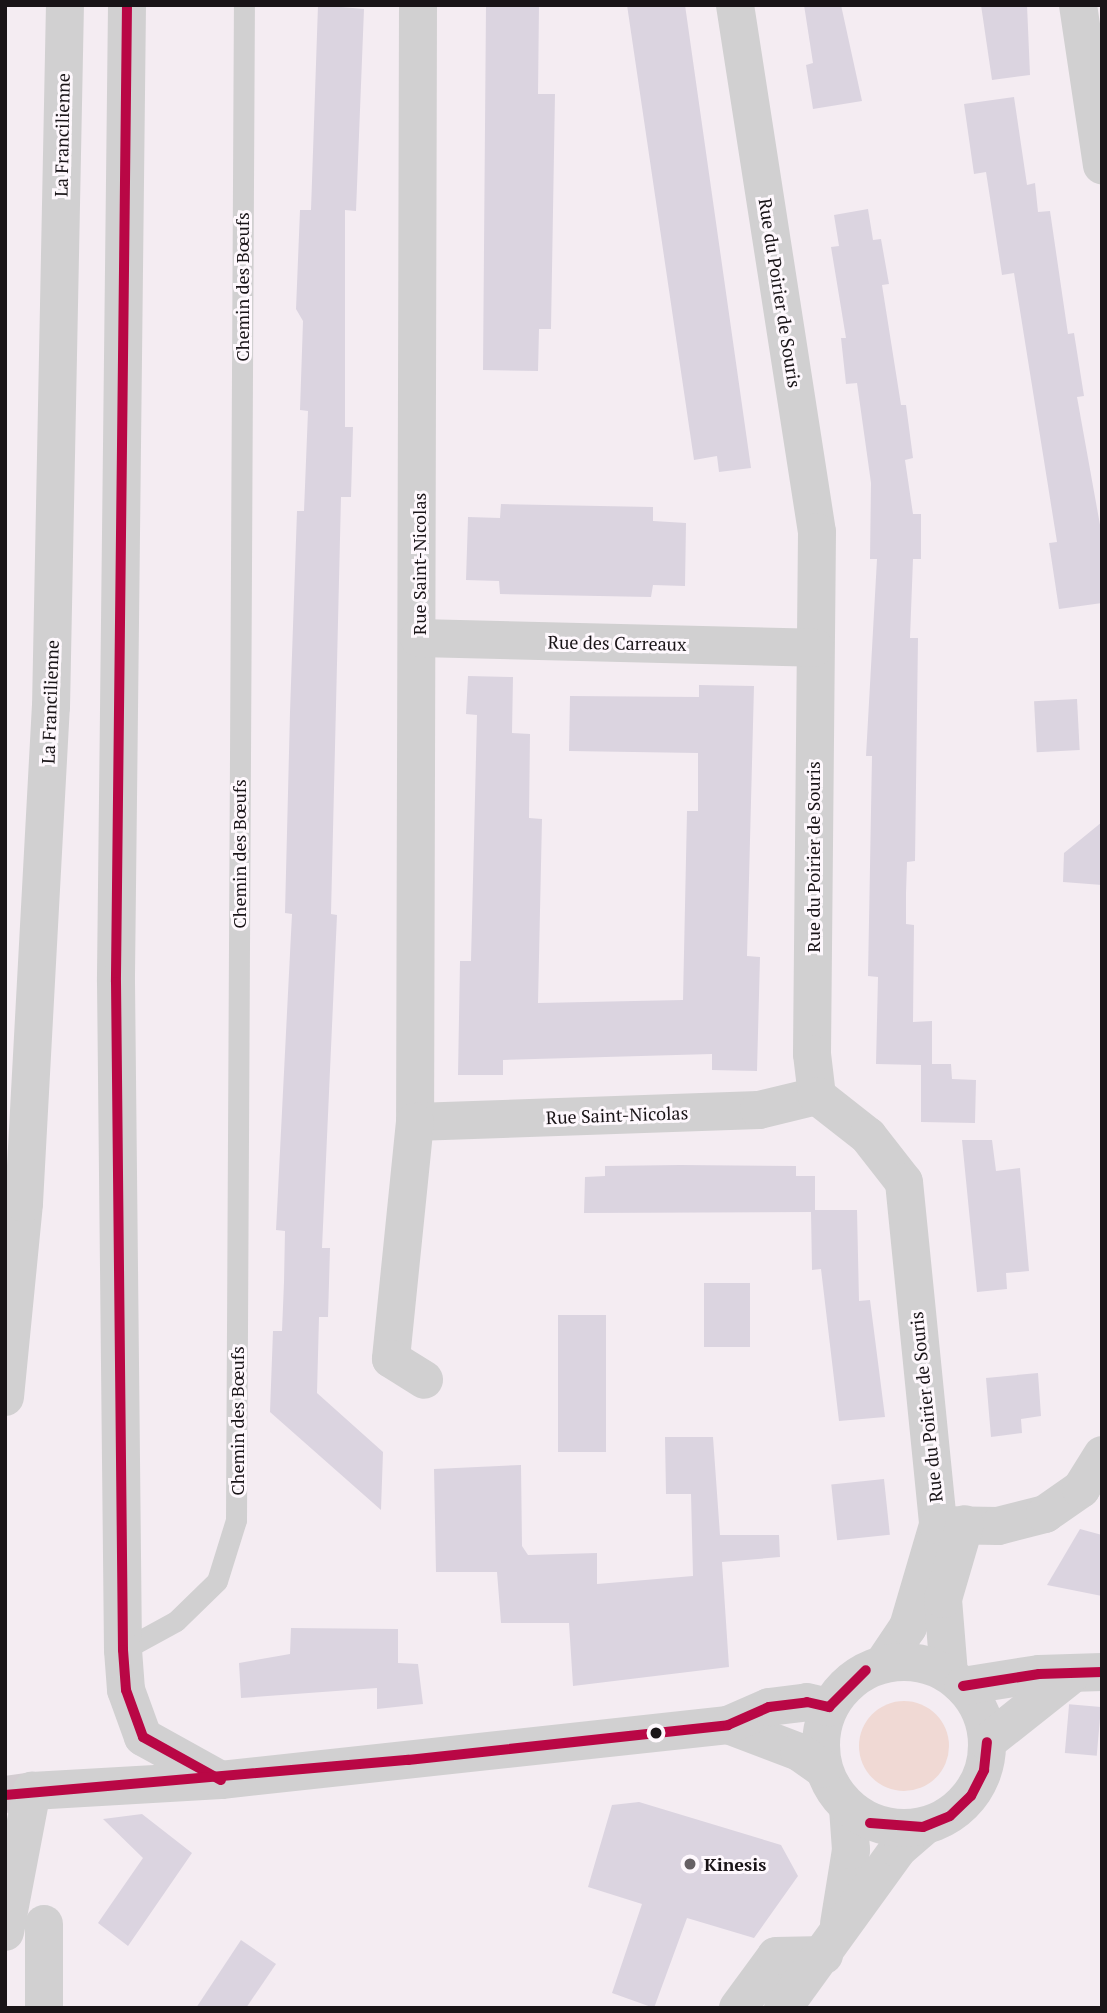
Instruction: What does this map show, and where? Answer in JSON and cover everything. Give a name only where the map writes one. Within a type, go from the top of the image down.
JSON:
[{"type":"main road","name":"La Francilienne","points":[[5,1397],[24,1203],[51,707],[65,5]]},
{"type":"main road","points":[[127,5],[116,982],[123,1650],[126,1690],[143,1737],[221,1780]]},
{"type":"main road","name":"Rue Saint-Nicolas","points":[[418,5],[419,638],[415,1122],[391,1359],[424,1380]]},
{"type":"main road","name":"Rue du Poirier de Souris","points":[[735,5],[817,532],[811,1054],[817,1096],[868,1136],[904,1182],[952,1525],[943,1599],[956,1680]]},
{"type":"main road","points":[[1078,5],[1102,165]]},
{"type":"main road","name":"Rue des Carreaux","points":[[419,638],[815,648]]},
{"type":"main road","name":"Rue Saint-Nicolas","points":[[415,1122],[759,1110],[817,1096]]},
{"type":"main road","points":[[952,1525],[999,1526],[1045,1514],[1081,1489],[1102,1455]]},
{"type":"main road","name":"Rue du Poirier de Souris","points":[[883,1664],[908,1627],[952,1525]]},
{"type":"main road","points":[[823,1769],[822,1727],[829,1707],[851,1680],[883,1664],[917,1663],[956,1680],[1039,1674],[1086,1674]]},
{"type":"main road","points":[[988,1742],[1086,1674]]},
{"type":"main road","points":[[848,1808],[897,1829],[923,1827],[950,1816],[971,1796],[984,1770],[988,1742],[984,1722],[956,1680]]},
{"type":"main road","points":[[5,1932],[32,1791],[221,1780],[728,1725],[769,1707],[807,1702],[829,1707]]},
{"type":"main road","points":[[728,1725],[799,1752],[823,1769],[848,1808],[848,1884],[831,1944]]},
{"type":"main road","points":[[783,2008],[898,1849],[923,1827]]},
{"type":"main road","points":[[44,1924],[44,2008]]},
{"type":"main road","points":[[738,2008],[776,1956],[831,1944]]},
{"type":"lane","name":"Chemin des Bœufs","points":[[123,1650],[176,1621],[218,1581],[236,1520],[244,5]]},
{"type":"shaded area","points":[[904,1701],[921,1704],[936,1714],[946,1729],[949,1746],[946,1763],[936,1778],[921,1788],[904,1791],[887,1788],[872,1778],[862,1763],[859,1746],[862,1729],[872,1714],[887,1704]]},
{"type":"building","points":[[318,5],[364,9],[356,211],[345,210],[345,427],[353,427],[351,497],[341,497],[331,914],[337,915],[322,1248],[330,1248],[328,1317],[319,1317],[317,1393],[383,1452],[381,1510],[270,1412],[273,1331],[282,1331],[284,1282],[285,1231],[276,1230],[292,914],[285,913],[290,712],[297,511],[304,511],[308,411],[300,410],[303,321],[296,309],[300,210],[311,210]]},
{"type":"building","points":[[486,5],[539,5],[538,94],[555,94],[551,329],[539,329],[538,371],[483,370]]},
{"type":"building","points":[[627,5],[685,5],[751,468],[719,472],[717,456],[694,460]]},
{"type":"building","points":[[804,5],[841,5],[862,101],[813,109],[806,65],[813,63]]},
{"type":"building","points":[[981,5],[1027,5],[1030,75],[992,80]]},
{"type":"building","points":[[1014,97],[1027,185],[1035,183],[1038,212],[1050,211],[1068,334],[1074,333],[1084,396],[1077,397],[1102,536],[1102,603],[1059,609],[1049,543],[1057,542],[1014,273],[1002,275],[986,172],[974,174],[964,104]]},
{"type":"building","points":[[868,209],[873,240],[881,239],[889,284],[882,285],[901,405],[906,405],[913,458],[905,460],[913,514],[921,514],[921,559],[913,559],[910,638],[918,638],[915,861],[907,862],[906,893],[906,924],[914,925],[913,1022],[932,1021],[932,1064],[951,1064],[952,1079],[976,1080],[975,1123],[921,1122],[921,1065],[876,1064],[878,977],[868,976],[872,756],[866,756],[877,559],[870,559],[871,483],[857,383],[846,384],[841,338],[846,338],[831,247],[839,246],[834,215]]},
{"type":"building","points":[[501,504],[653,507],[653,521],[686,523],[685,586],[653,585],[651,597],[500,594],[499,581],[466,580],[468,517],[500,518]]},
{"type":"building","points":[[468,676],[513,677],[512,733],[530,734],[529,818],[542,819],[538,1003],[683,1000],[687,811],[698,811],[698,753],[569,751],[570,696],[699,697],[699,685],[754,686],[747,956],[760,957],[757,1071],[712,1070],[712,1054],[503,1060],[503,1075],[458,1075],[460,961],[471,961],[477,715],[466,714]]},
{"type":"building","points":[[1077,699],[1080,750],[1037,752],[1034,701]]},
{"type":"building","points":[[1102,822],[1102,885],[1063,882],[1064,853]]},
{"type":"building","points":[[962,1140],[992,1140],[996,1171],[1020,1168],[1029,1271],[1006,1273],[1007,1289],[977,1292]]},
{"type":"building","points":[[605,1166],[796,1166],[796,1176],[815,1176],[815,1210],[857,1210],[859,1301],[870,1300],[885,1417],[839,1421],[821,1269],[812,1270],[811,1212],[584,1213],[585,1177],[605,1176]]},
{"type":"building","points":[[704,1283],[750,1283],[750,1347],[704,1347]]},
{"type":"building","points":[[558,1315],[606,1315],[606,1452],[558,1452]]},
{"type":"building","points":[[1038,1373],[1041,1416],[1021,1419],[1022,1433],[991,1437],[986,1378]]},
{"type":"building","points":[[665,1437],[713,1437],[720,1535],[779,1535],[780,1557],[722,1562],[729,1667],[573,1686],[569,1623],[501,1623],[497,1572],[436,1572],[434,1469],[521,1465],[522,1546],[528,1555],[597,1553],[597,1584],[693,1576],[691,1494],[666,1494]]},
{"type":"building","points":[[884,1479],[890,1535],[837,1540],[831,1485]]},
{"type":"building","points":[[1080,1529],[1102,1535],[1102,1596],[1047,1585]]},
{"type":"building","points":[[291,1628],[398,1629],[398,1663],[418,1664],[423,1704],[377,1709],[377,1688],[241,1698],[239,1663],[290,1654]]},
{"type":"building","points":[[1069,1704],[1101,1707],[1097,1756],[1065,1753]]},
{"type":"building","name":"Kinesis","points":[[639,1802],[781,1845],[798,1876],[754,1938],[687,1918],[654,2008],[612,1993],[642,1904],[588,1887],[612,1805]]},
{"type":"building","points":[[142,1814],[192,1853],[128,1946],[98,1923],[143,1858],[103,1819]]},
{"type":"building","points":[[241,1940],[276,1964],[246,2008],[196,2008]]},
{"type":"tunnel","points":[[5,1795],[32,1791]]},
{"type":"transit line","points":[[127,5],[116,982],[123,1650],[126,1690],[143,1737],[221,1780]]},
{"type":"transit line","points":[[829,1707],[866,1670]]},
{"type":"transit line","points":[[963,1686],[1039,1674],[1102,1672]]},
{"type":"transit line","points":[[5,1795],[408,1760],[728,1725],[769,1707],[807,1702],[829,1707]]},
{"type":"transit line","points":[[870,1823],[923,1827],[950,1816],[971,1796],[984,1770],[987,1742]]},
{"type":"place","name":"Kinesis","points":[[690,1864]]}]
